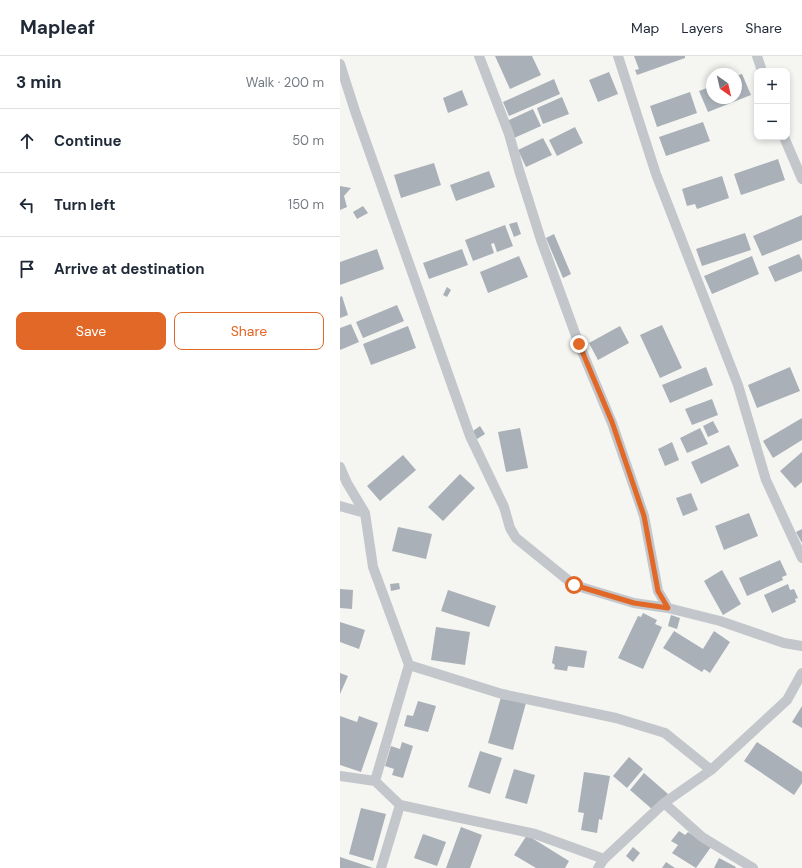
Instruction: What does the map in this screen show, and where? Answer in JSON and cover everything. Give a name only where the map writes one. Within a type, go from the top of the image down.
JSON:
[{"type":"street","points":[[480,56],[509,134],[541,240],[579,344],[612,422],[644,516],[658,591],[668,608]]},
{"type":"street","points":[[618,56],[656,174],[738,385],[766,480],[802,558]]},
{"type":"street","points":[[757,56],[761,68]]},
{"type":"street","points":[[340,64],[355,111],[470,436],[504,507],[510,528],[516,538],[574,585],[634,603],[668,608],[720,622],[784,643],[802,646]]},
{"type":"street","points":[[785,140],[802,178]]},
{"type":"street","points":[[340,467],[347,483],[365,513],[373,567],[409,665],[375,781]]},
{"type":"street","points":[[340,506],[365,513]]},
{"type":"street","points":[[409,665],[502,694],[616,718],[664,733],[711,770]]},
{"type":"street","points":[[598,868],[604,859],[664,803],[711,770],[787,700],[802,673]]},
{"type":"street","points":[[340,776],[375,781],[400,805],[535,834],[604,859]]},
{"type":"street","points":[[664,803],[702,837],[753,868]]},
{"type":"street","points":[[381,868],[400,805]]},
{"type":"building","points":[[495,56],[532,56],[541,75],[510,89]]},
{"type":"building","points":[[634,56],[685,56],[685,58],[637,75],[635,70],[639,69]]},
{"type":"building","points":[[609,72],[618,94],[598,102],[589,80]]},
{"type":"building","points":[[742,74],[751,95],[742,99]]},
{"type":"building","points":[[554,79],[560,94],[509,116],[503,102]]},
{"type":"building","points":[[706,88],[706,104],[728,104],[708,112],[699,91]]},
{"type":"building","points":[[462,90],[468,105],[448,113],[443,98]]},
{"type":"building","points":[[690,92],[697,113],[657,127],[650,106]]},
{"type":"building","points":[[562,97],[569,114],[543,124],[537,108]]},
{"type":"building","points":[[533,109],[541,126],[514,138],[507,121]]},
{"type":"building","points":[[703,122],[710,141],[666,156],[659,137]]},
{"type":"building","points":[[575,127],[583,143],[557,156],[549,140]]},
{"type":"building","points":[[543,138],[552,155],[526,167],[518,150]]},
{"type":"building","points":[[778,159],[785,180],[741,195],[734,174]]},
{"type":"building","points":[[434,163],[441,185],[401,198],[394,175]]},
{"type":"building","points":[[489,171],[495,187],[456,201],[450,185]]},
{"type":"building","points":[[722,176],[729,198],[697,209],[695,204],[687,206],[682,189]]},
{"type":"building","points":[[340,186],[351,188],[344,196],[347,207],[340,210]]},
{"type":"building","points":[[363,206],[368,213],[357,219],[353,212]]},
{"type":"building","points":[[802,215],[802,240],[762,256],[753,236]]},
{"type":"building","points":[[517,222],[521,234],[514,237],[509,224]]},
{"type":"building","points":[[505,225],[513,246],[497,252],[494,243],[491,244],[494,253],[473,261],[465,240]]},
{"type":"building","points":[[745,233],[751,250],[702,266],[696,249]]},
{"type":"building","points":[[554,234],[571,274],[563,278],[546,238]]},
{"type":"building","points":[[377,249],[384,269],[340,285],[340,262]]},
{"type":"building","points":[[462,249],[468,265],[429,279],[423,263]]},
{"type":"building","points":[[799,254],[802,260],[802,271],[775,282],[768,267]]},
{"type":"building","points":[[519,256],[528,277],[488,293],[480,272]]},
{"type":"building","points":[[752,256],[759,274],[712,294],[704,276]]},
{"type":"building","points":[[447,287],[451,290],[447,297],[443,295]]},
{"type":"building","points":[[342,296],[348,315],[340,318],[340,297]]},
{"type":"building","points":[[397,305],[404,321],[363,338],[356,322]]},
{"type":"building","points":[[351,324],[359,342],[340,350],[340,328]]},
{"type":"building","points":[[662,325],[682,368],[660,378],[640,335]]},
{"type":"building","points":[[408,326],[416,348],[371,365],[363,344]]},
{"type":"building","points":[[620,326],[629,343],[598,360],[589,343]]},
{"type":"building","points":[[706,367],[713,385],[670,403],[662,385]]},
{"type":"building","points":[[790,367],[800,391],[757,408],[748,385]]},
{"type":"building","points":[[712,399],[718,415],[692,425],[685,409]]},
{"type":"building","points":[[802,418],[802,440],[773,458],[763,441]]},
{"type":"building","points":[[713,421],[719,432],[708,437],[703,426]]},
{"type":"building","points":[[480,426],[485,434],[477,439],[473,431]]},
{"type":"building","points":[[520,428],[528,468],[506,472],[498,432]]},
{"type":"building","points":[[700,428],[708,444],[687,453],[680,438]]},
{"type":"building","points":[[672,442],[679,460],[665,466],[658,449]]},
{"type":"building","points":[[729,445],[739,466],[701,484],[691,462]]},
{"type":"building","points":[[802,452],[802,482],[795,488],[780,471]]},
{"type":"building","points":[[403,455],[416,470],[380,501],[367,486]]},
{"type":"building","points":[[460,474],[475,488],[443,521],[428,507]]},
{"type":"building","points":[[691,493],[698,510],[683,516],[676,498]]},
{"type":"building","points":[[749,513],[758,536],[724,550],[715,526]]},
{"type":"building","points":[[398,527],[432,534],[426,559],[392,551]]},
{"type":"building","points":[[802,529],[802,543],[796,532]]},
{"type":"building","points":[[780,560],[787,575],[782,577],[783,580],[747,596],[739,578]]},
{"type":"building","points":[[722,570],[741,604],[723,615],[704,581]]},
{"type":"building","points":[[399,583],[400,589],[391,591],[390,584]]},
{"type":"building","points":[[788,584],[790,590],[794,589],[798,598],[795,599],[796,602],[772,613],[764,595]]},
{"type":"building","points":[[340,589],[353,590],[352,609],[340,608]]},
{"type":"building","points":[[448,590],[496,606],[489,627],[441,611]]},
{"type":"building","points":[[643,613],[657,620],[655,624],[662,627],[643,669],[618,658],[638,616],[641,617]]},
{"type":"building","points":[[671,615],[680,618],[677,629],[668,626]]},
{"type":"building","points":[[340,622],[365,630],[359,649],[340,642]]},
{"type":"building","points":[[436,627],[470,632],[465,665],[431,660]]},
{"type":"building","points":[[674,631],[703,649],[714,631],[730,642],[710,673],[704,669],[702,672],[663,648]]},
{"type":"building","points":[[555,646],[587,651],[584,668],[568,666],[567,671],[554,669],[555,665],[552,663]]},
{"type":"building","points":[[340,673],[348,676],[340,694]]},
{"type":"building","points":[[501,697],[526,703],[513,750],[488,743]]},
{"type":"building","points":[[418,701],[436,706],[428,732],[404,726],[407,715],[413,716]]},
{"type":"building","points":[[802,706],[802,728],[792,722]]},
{"type":"building","points":[[340,716],[357,722],[359,716],[378,723],[361,772],[340,765]]},
{"type":"building","points":[[402,742],[413,746],[403,778],[392,775],[394,769],[385,766],[391,746],[400,749]]},
{"type":"building","points":[[757,742],[802,772],[802,783],[794,795],[744,761]]},
{"type":"building","points":[[480,751],[502,758],[490,794],[468,787]]},
{"type":"building","points":[[629,757],[643,769],[627,788],[613,776]]},
{"type":"building","points":[[514,769],[535,775],[527,804],[505,798]]},
{"type":"building","points":[[584,772],[610,776],[602,820],[599,819],[597,833],[581,830],[584,813],[578,812]]},
{"type":"building","points":[[644,773],[668,794],[653,810],[630,790]]},
{"type":"building","points":[[361,808],[386,814],[373,861],[349,854]]},
{"type":"building","points":[[461,827],[482,835],[470,868],[446,868]]},
{"type":"building","points":[[679,831],[685,835],[688,832],[711,847],[696,868],[672,853],[678,845],[671,841]]},
{"type":"building","points":[[423,834],[446,842],[437,866],[414,858]]},
{"type":"building","points":[[527,835],[569,861],[565,868],[536,868],[514,855]]},
{"type":"building","points":[[633,847],[640,853],[633,862],[626,856]]},
{"type":"building","points":[[340,857],[373,868],[340,868]]},
{"type":"building","points":[[719,858],[736,867],[714,868]]},
{"type":"building","points":[[666,862],[675,868],[662,868]]},
{"type":"route","points":[[574,585],[634,603],[668,608],[658,591],[644,516],[612,422],[579,344]]}]
